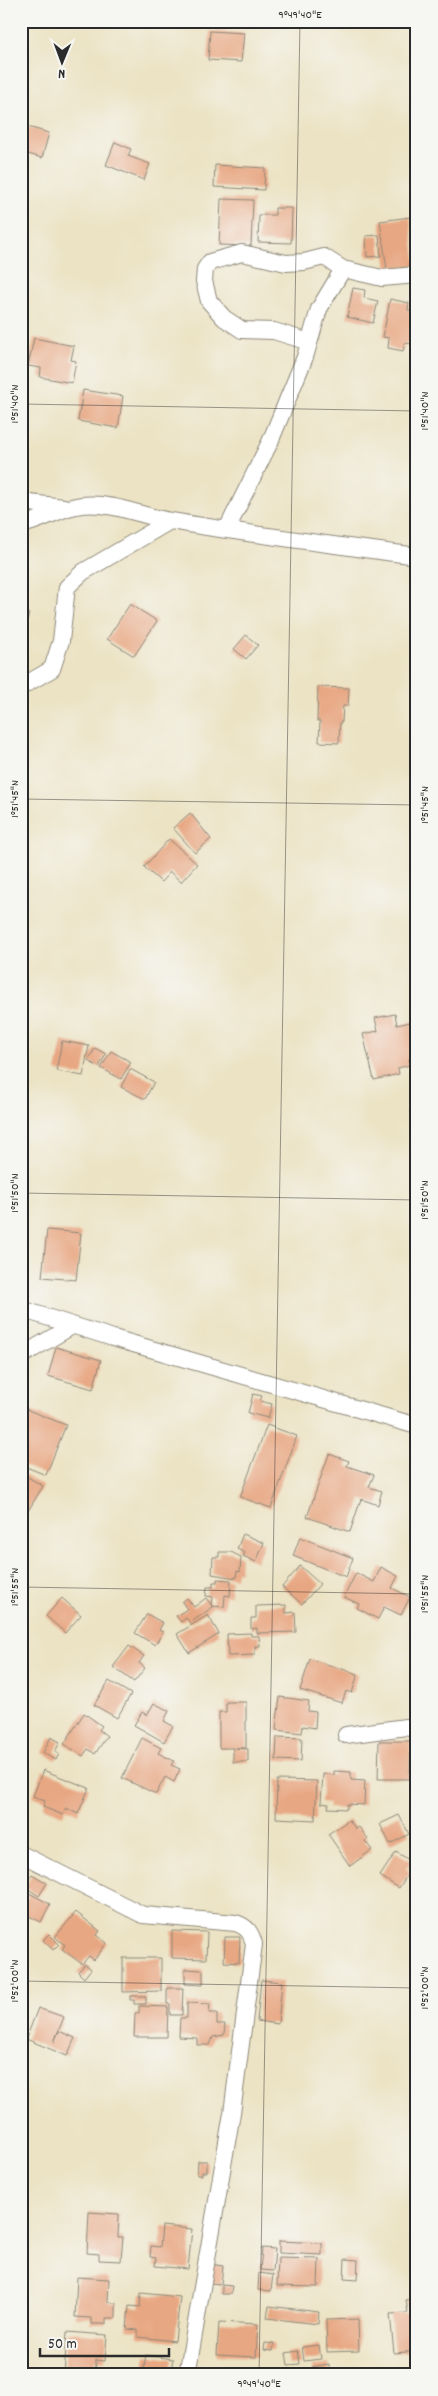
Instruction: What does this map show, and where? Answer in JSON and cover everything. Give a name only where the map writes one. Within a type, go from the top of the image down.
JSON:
[{"type":"street","points":[[309,342],[274,331],[242,330],[224,318],[209,302],[204,281],[205,269],[210,262],[242,253],[286,263],[304,262],[324,257],[343,269],[382,278],[417,275]]},
{"type":"street","points":[[227,529],[270,442],[309,342],[319,309],[343,269]]},
{"type":"street","points":[[21,502],[66,508]]},
{"type":"street","points":[[21,525],[35,522],[66,508],[84,505],[120,507],[170,521],[417,556]]},
{"type":"street","points":[[21,687],[52,669],[61,641],[67,587],[83,572],[170,521]]},
{"type":"street","points":[[21,1309],[72,1326],[417,1426]]},
{"type":"street","points":[[21,1356],[72,1326]]},
{"type":"street","points":[[346,1736],[406,1727],[417,1730]]},
{"type":"street","points":[[21,1854],[138,1914],[150,1917],[236,1923],[245,1926],[251,1934],[254,1944],[232,2113],[187,2375]]},
{"type":"building","points":[[210,31],[244,33],[241,62],[208,60]]},
{"type":"building","points":[[21,125],[49,133],[42,158],[21,152]]},
{"type":"building","points":[[115,142],[131,149],[128,156],[150,164],[144,180],[106,165]]},
{"type":"building","points":[[215,165],[265,168],[264,190],[214,187]]},
{"type":"building","points":[[221,199],[253,200],[251,246],[219,245]]},
{"type":"building","points":[[275,208],[292,208],[291,243],[258,242],[259,215],[275,215]]},
{"type":"building","points":[[410,217],[416,266],[387,270],[380,221]]},
{"type":"building","points":[[379,235],[381,256],[367,257],[366,236]]},
{"type":"building","points":[[353,288],[365,290],[364,298],[378,301],[373,323],[347,317]]},
{"type":"building","points":[[390,299],[409,303],[408,310],[417,312],[413,344],[405,343],[403,351],[388,348],[389,338],[383,337]]},
{"type":"building","points":[[34,338],[74,346],[71,360],[76,361],[72,383],[40,377],[41,368],[28,366]]},
{"type":"building","points":[[83,390],[123,396],[118,428],[78,421]]},
{"type":"building","points":[[130,604],[157,621],[134,656],[107,639]]},
{"type":"building","points":[[21,611],[29,614],[26,623],[21,622]]},
{"type":"building","points":[[246,635],[258,645],[246,659],[234,649]]},
{"type":"building","points":[[318,687],[349,688],[348,706],[343,706],[342,722],[340,722],[339,743],[319,742],[320,721],[317,721]]},
{"type":"building","points":[[190,813],[211,839],[195,853],[173,828]]},
{"type":"building","points":[[169,839],[197,864],[181,882],[170,872],[161,882],[144,867]]},
{"type":"building","points":[[395,1014],[397,1025],[415,1021],[417,1057],[409,1059],[410,1065],[398,1068],[399,1074],[374,1080],[363,1034],[378,1031],[375,1018]]},
{"type":"building","points":[[62,1041],[89,1046],[83,1076],[56,1071]]},
{"type":"building","points":[[95,1048],[106,1054],[99,1067],[88,1061]]},
{"type":"building","points":[[111,1051],[131,1062],[121,1079],[101,1068]]},
{"type":"building","points":[[130,1069],[154,1082],[145,1099],[121,1087]]},
{"type":"building","points":[[410,1081],[417,1081],[417,1113],[411,1113]]},
{"type":"building","points":[[47,1230],[81,1233],[76,1280],[42,1277]]},
{"type":"building","points":[[56,1347],[101,1360],[93,1389],[48,1376]]},
{"type":"building","points":[[253,1394],[262,1396],[260,1401],[272,1404],[268,1418],[248,1413]]},
{"type":"building","points":[[23,1408],[66,1425],[46,1475],[21,1465],[21,1413]]},
{"type":"building","points":[[267,1425],[297,1436],[271,1508],[240,1497]]},
{"type":"building","points":[[329,1454],[349,1461],[347,1466],[374,1475],[369,1487],[382,1491],[378,1505],[361,1499],[350,1532],[307,1517]]},
{"type":"building","points":[[21,1473],[43,1486],[28,1511],[21,1506]]},
{"type":"building","points":[[243,1534],[264,1543],[256,1562],[243,1556],[245,1553],[237,1549]]},
{"type":"building","points":[[300,1537],[353,1558],[346,1577],[293,1556]]},
{"type":"building","points":[[219,1552],[231,1552],[241,1557],[240,1572],[237,1571],[236,1578],[212,1574],[213,1557],[219,1557]]},
{"type":"building","points":[[300,1566],[320,1584],[302,1604],[282,1587]]},
{"type":"building","points":[[381,1567],[398,1576],[392,1588],[410,1597],[401,1615],[384,1607],[378,1619],[357,1608],[359,1604],[344,1597],[356,1573],[374,1582]]},
{"type":"building","points":[[217,1579],[231,1580],[230,1596],[225,1595],[224,1607],[212,1606],[213,1597],[206,1596],[207,1587],[213,1587],[213,1582],[217,1582]]},
{"type":"building","points":[[62,1598],[81,1615],[65,1633],[46,1616]]},
{"type":"building","points":[[187,1598],[194,1607],[206,1598],[213,1607],[190,1623],[186,1618],[181,1622],[176,1616],[187,1609],[182,1602]]},
{"type":"building","points":[[286,1605],[286,1613],[295,1612],[296,1632],[257,1633],[257,1628],[251,1629],[251,1618],[256,1618],[256,1606]]},
{"type":"building","points":[[147,1614],[163,1623],[159,1630],[163,1632],[155,1645],[135,1633]]},
{"type":"building","points":[[208,1615],[219,1634],[189,1653],[177,1634]]},
{"type":"building","points":[[251,1633],[251,1636],[259,1636],[260,1646],[255,1646],[255,1655],[228,1656],[227,1634]]},
{"type":"building","points":[[129,1646],[144,1656],[139,1663],[145,1668],[134,1682],[113,1667]]},
{"type":"building","points":[[310,1659],[358,1674],[352,1693],[346,1691],[342,1703],[300,1690]]},
{"type":"building","points":[[109,1681],[131,1694],[117,1718],[94,1705]]},
{"type":"building","points":[[280,1697],[309,1701],[308,1711],[316,1712],[315,1728],[303,1726],[302,1733],[276,1730]]},
{"type":"building","points":[[226,1702],[246,1702],[246,1748],[236,1748],[248,1749],[248,1762],[233,1762],[233,1748],[219,1748],[219,1712],[226,1712]]},
{"type":"building","points":[[154,1703],[169,1711],[164,1721],[173,1726],[164,1742],[134,1725],[142,1712],[147,1715]]},
{"type":"building","points":[[84,1713],[102,1726],[99,1730],[107,1736],[95,1754],[88,1749],[83,1756],[64,1744]]},
{"type":"building","points":[[51,1737],[60,1742],[55,1752],[59,1754],[56,1760],[43,1753]]},
{"type":"building","points":[[277,1737],[302,1738],[301,1761],[276,1760]]},
{"type":"building","points":[[142,1738],[161,1748],[158,1753],[174,1761],[171,1765],[180,1769],[174,1782],[165,1777],[156,1794],[122,1778]]},
{"type":"building","points":[[379,1741],[411,1741],[410,1779],[378,1779]]},
{"type":"building","points":[[43,1770],[89,1788],[78,1814],[66,1808],[63,1815],[43,1807],[45,1801],[33,1796]]},
{"type":"building","points":[[334,1771],[351,1772],[351,1780],[365,1781],[364,1805],[347,1804],[347,1809],[328,1808],[329,1804],[321,1803],[323,1774],[334,1775]]},
{"type":"building","points":[[277,1780],[317,1781],[315,1820],[276,1818]]},
{"type":"building","points":[[399,1815],[409,1834],[390,1844],[380,1824]]},
{"type":"building","points":[[349,1820],[356,1829],[359,1827],[368,1839],[365,1841],[372,1850],[350,1866],[328,1834]]},
{"type":"building","points":[[396,1852],[411,1861],[406,1869],[410,1871],[399,1888],[380,1876]]},
{"type":"building","points":[[32,1874],[47,1883],[39,1896],[25,1887]]},
{"type":"building","points":[[29,1893],[50,1904],[41,1922],[21,1912]]},
{"type":"building","points":[[76,1912],[100,1931],[97,1935],[107,1943],[94,1960],[89,1956],[82,1964],[62,1949],[65,1945],[55,1937]]},
{"type":"building","points":[[172,1931],[207,1932],[206,1959],[172,1958]]},
{"type":"building","points":[[49,1934],[59,1944],[53,1950],[43,1940]]},
{"type":"building","points":[[225,1937],[240,1937],[239,1963],[224,1962]]},
{"type":"building","points":[[123,1958],[161,1958],[161,1991],[123,1992]]},
{"type":"building","points":[[85,1964],[91,1969],[84,1978],[78,1972]]},
{"type":"building","points":[[185,1969],[203,1970],[203,1985],[185,1984]]},
{"type":"building","points":[[261,1980],[282,1982],[278,2024],[257,2021]]},
{"type":"building","points":[[167,1988],[183,1988],[182,2015],[170,2015],[170,2004],[167,2004]]},
{"type":"building","points":[[130,1996],[146,1996],[146,2004],[134,2004],[134,2000],[130,2000]]},
{"type":"building","points":[[187,2003],[210,2004],[209,2013],[217,2013],[217,2024],[225,2024],[224,2035],[213,2037],[210,2045],[197,2045],[197,2038],[179,2037],[180,2018],[187,2018]]},
{"type":"building","points":[[139,2006],[168,2007],[167,2037],[134,2037],[135,2013],[139,2013]]},
{"type":"building","points":[[38,2008],[64,2017],[54,2042],[59,2031],[75,2038],[67,2056],[26,2039]]},
{"type":"building","points":[[198,2161],[207,2161],[207,2172],[202,2172],[202,2175],[197,2175]]},
{"type":"building","points":[[89,2212],[119,2214],[118,2237],[123,2237],[121,2261],[99,2260],[99,2254],[87,2253]]},
{"type":"building","points":[[162,2226],[192,2229],[188,2269],[155,2266],[156,2258],[150,2257],[151,2246],[160,2247]]},
{"type":"building","points":[[279,2241],[322,2243],[322,2255],[279,2253]]},
{"type":"building","points":[[262,2248],[275,2249],[273,2271],[260,2270]]},
{"type":"building","points":[[278,2258],[319,2259],[318,2287],[277,2286]]},
{"type":"building","points":[[345,2259],[358,2260],[357,2280],[344,2279]]},
{"type":"building","points":[[210,2264],[223,2266],[221,2284],[208,2283]]},
{"type":"building","points":[[259,2273],[273,2275],[271,2291],[258,2290]]},
{"type":"building","points":[[77,2277],[109,2279],[108,2302],[116,2303],[116,2318],[106,2318],[106,2324],[91,2324],[91,2318],[75,2317]]},
{"type":"building","points":[[222,2285],[232,2286],[231,2294],[222,2294]]},
{"type":"building","points":[[141,2293],[180,2297],[175,2341],[138,2337],[138,2330],[127,2329],[129,2306],[140,2307]]},
{"type":"building","points":[[417,2299],[417,2351],[394,2353],[390,2314],[408,2313],[406,2300]]},
{"type":"building","points":[[269,2306],[319,2312],[318,2324],[267,2318]]},
{"type":"building","points":[[358,2319],[359,2351],[327,2352],[326,2320]]},
{"type":"building","points":[[219,2322],[258,2324],[256,2357],[217,2355]]},
{"type":"building","points":[[67,2332],[107,2335],[105,2361],[96,2360],[95,2375],[64,2375]]},
{"type":"building","points":[[265,2343],[274,2344],[273,2351],[264,2350]]},
{"type":"building","points":[[319,2345],[321,2359],[304,2361],[302,2347]]},
{"type":"building","points":[[298,2351],[300,2364],[288,2365],[286,2353]]},
{"type":"building","points":[[146,2355],[173,2359],[170,2375],[143,2375]]},
{"type":"building","points":[[329,2364],[330,2375],[313,2375],[312,2367]]},
{"type":"building","points":[[365,2368],[367,2375],[339,2375],[339,2374]]}]
